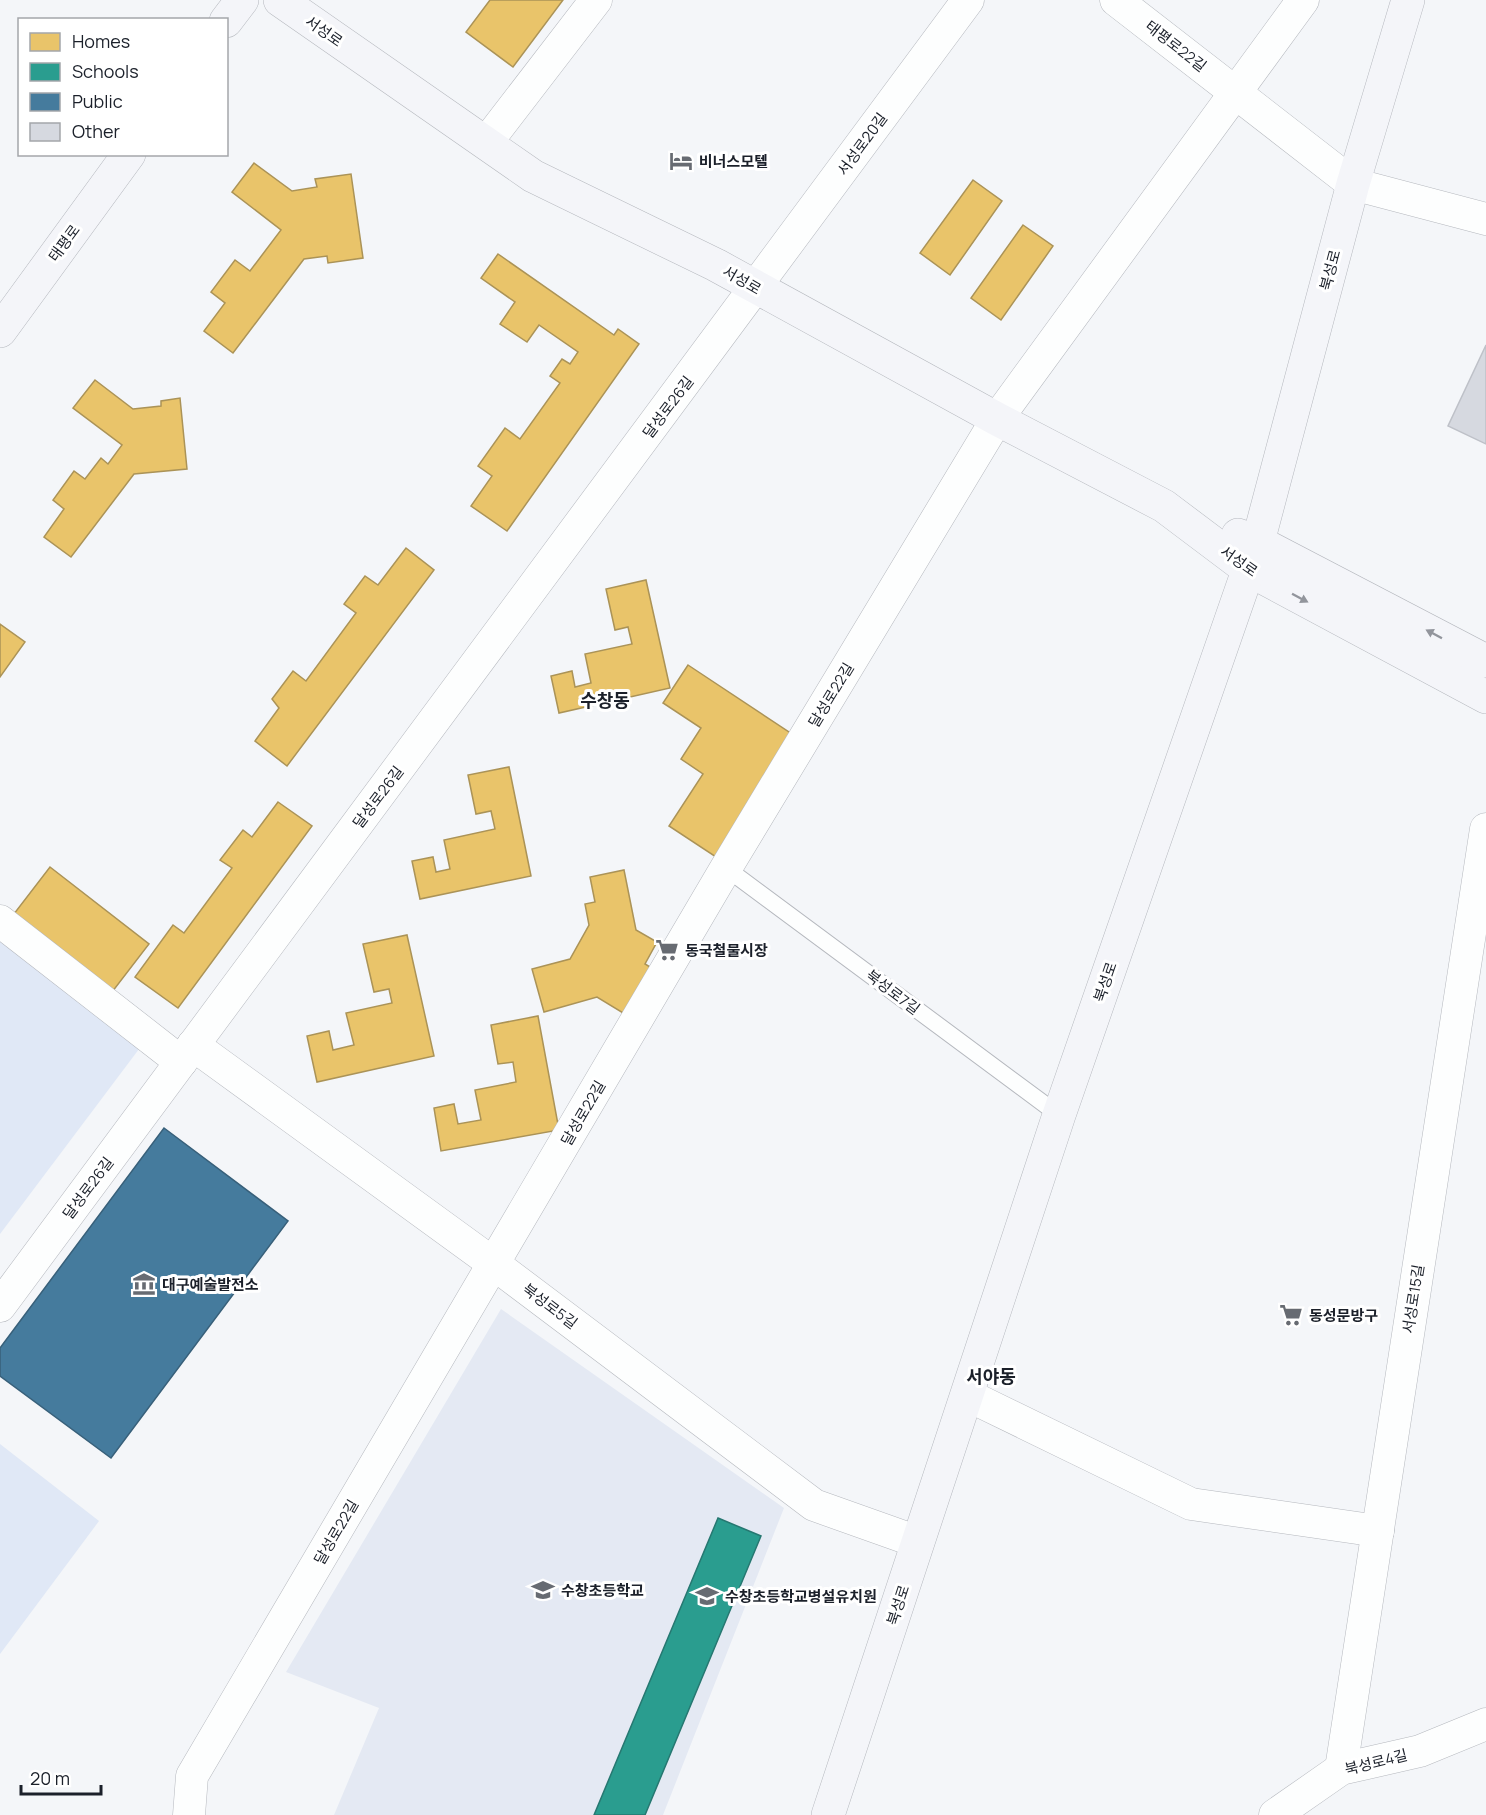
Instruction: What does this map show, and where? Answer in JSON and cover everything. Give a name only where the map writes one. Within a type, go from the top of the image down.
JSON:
[{"type":"street","points":[[228,18],[242,0]]},
{"type":"street","name":"서성로","points":[[280,0],[533,176],[716,265],[997,419],[1164,506],[1253,556],[1486,697]]},
{"type":"street","points":[[486,143],[596,0]]},
{"type":"street","name":"서성로20길","points":[[756,288],[968,0]]},
{"type":"street","name":"태평로22길","points":[[1116,0],[1353,183]]},
{"type":"street","points":[[997,419],[1303,0]]},
{"type":"street","name":"북성로","points":[[828,1815],[1059,1115],[1253,556],[1353,183],[1408,0]]},
{"type":"street","name":"태평로","points":[[0,331],[128,156]]},
{"type":"street","points":[[1353,183],[1486,219]]},
{"type":"street","name":"달성로26길","points":[[0,1306],[756,288]]},
{"type":"street","name":"달성로22길","points":[[189,1815],[192,1776],[726,868],[997,419]]},
{"type":"street","name":"서성로","points":[[1253,556],[1486,661]]},
{"type":"street","name":"서성로15길","points":[[1341,1769],[1486,829]]},
{"type":"street","name":"북성로5길","points":[[0,921],[187,1054],[494,1264],[814,1505],[918,1542]]},
{"type":"street","points":[[967,1395],[1191,1504],[1378,1531]]},
{"type":"street","name":"북성로4길","points":[[1275,1815],[1341,1769],[1420,1751],[1486,1724]]},
{"type":"lane","name":"북성로7길","points":[[726,868],[1059,1115]]},
{"type":"shaded area","points":[[0,936],[142,1045],[0,1234]]},
{"type":"shaded area","name":"수창초등학교","points":[[501,1309],[784,1508],[663,1815],[334,1815],[379,1708],[286,1672]]},
{"type":"shaded area","points":[[0,1444],[99,1521],[0,1654]]},
{"type":"building: Homes","points":[[490,0],[563,0],[513,67],[466,32]]},
{"type":"building: Homes","points":[[254,163],[292,191],[317,187],[315,179],[351,174],[363,258],[328,263],[327,256],[304,259],[233,353],[204,331],[225,303],[211,292],[235,260],[250,271],[281,230],[232,192]]},
{"type":"building: Homes","points":[[973,180],[1002,201],[950,275],[920,253]]},
{"type":"building: Homes","points":[[1023,225],[1053,246],[1001,320],[971,298]]},
{"type":"building: Homes","points":[[498,254],[614,335],[618,329],[639,344],[507,531],[471,506],[492,476],[478,466],[505,428],[520,439],[560,383],[550,376],[562,359],[570,364],[578,352],[539,325],[527,342],[500,324],[515,302],[481,278]]},
{"type":"building: Homes","points":[[95,380],[133,409],[161,406],[161,401],[180,398],[187,469],[134,474],[71,557],[44,537],[64,509],[53,500],[74,471],[85,479],[101,458],[108,464],[122,445],[73,408]]},
{"type":"building: Homes","points":[[406,548],[434,570],[287,766],[255,741],[279,708],[272,699],[293,671],[306,681],[356,613],[344,604],[365,576],[378,585]]},
{"type":"building: Homes","points":[[646,580],[670,688],[559,713],[551,676],[572,671],[575,687],[591,683],[585,654],[632,644],[628,627],[615,630],[606,589]]},
{"type":"building: Homes","points":[[0,624],[25,642],[0,677]]},
{"type":"building: Homes","points":[[688,665],[798,738],[719,859],[669,826],[703,774],[681,759],[701,728],[663,703]]},
{"type":"building: Homes","points":[[509,767],[531,876],[420,899],[412,861],[433,857],[436,872],[450,869],[444,840],[495,829],[491,811],[476,814],[468,775]]},
{"type":"building: Homes","points":[[278,802],[312,826],[178,1008],[135,977],[173,925],[184,933],[232,868],[220,860],[243,830],[252,837]]},
{"type":"building: Homes","points":[[50,867],[149,944],[109,996],[10,919]]},
{"type":"building: Homes","points":[[624,870],[636,930],[657,942],[645,964],[655,970],[628,1016],[597,997],[544,1012],[532,969],[570,959],[589,925],[585,904],[595,902],[590,877]]},
{"type":"building: Homes","points":[[407,935],[434,1056],[317,1082],[307,1036],[329,1031],[333,1050],[354,1045],[346,1013],[392,1003],[389,989],[374,992],[363,944]]},
{"type":"building: Homes","points":[[538,1016],[559,1130],[441,1151],[434,1108],[454,1104],[458,1124],[481,1120],[475,1090],[516,1082],[513,1062],[498,1064],[491,1025]]},
{"type":"building: Schools","points":[[718,1518],[761,1536],[645,1815],[594,1815]]},
{"type":"building: Public","name":"대구예술발전소","points":[[164,1128],[288,1221],[111,1458],[0,1376],[0,1348]]},
{"type":"building: Other","points":[[1486,345],[1486,444],[1448,426]]},
{"type":"place","name":"비너스모텔","points":[[681,161]]},
{"type":"place","name":"동국철물시장","points":[[667,950]]},
{"type":"place","name":"대구예술발전소","points":[[144,1284]]},
{"type":"place","name":"동성문방구","points":[[1291,1315]]},
{"type":"place","name":"수창초등학교","points":[[543,1590]]},
{"type":"place","name":"수창초등학교병설유치원","points":[[707,1596]]},
{"type":"district","name":"수창동","points":[[605,700]]},
{"type":"district","name":"서야동","points":[[991,1376]]}]
